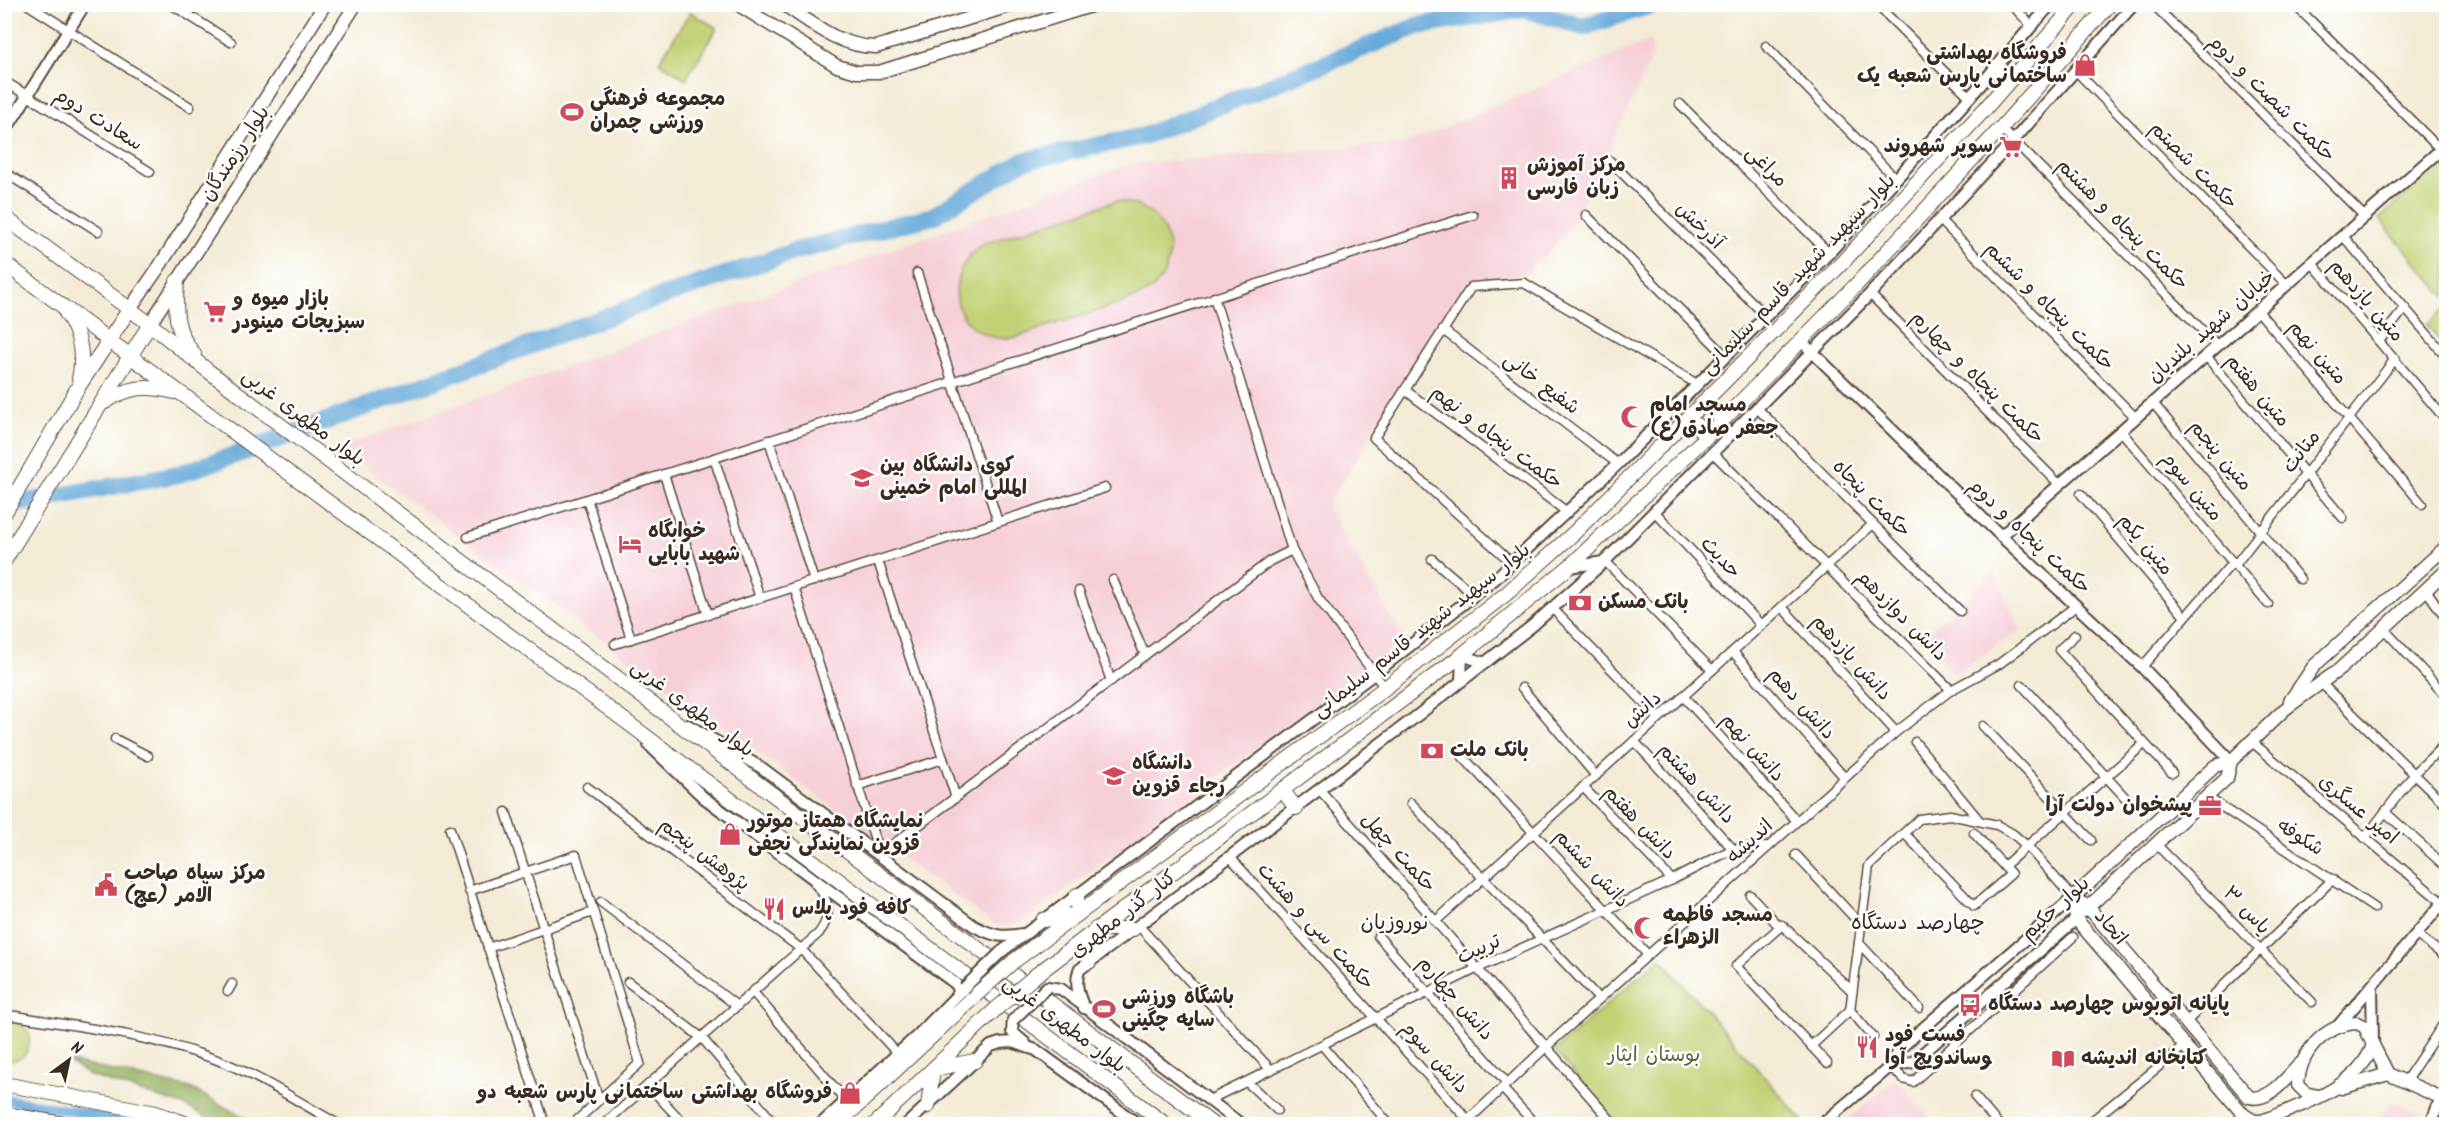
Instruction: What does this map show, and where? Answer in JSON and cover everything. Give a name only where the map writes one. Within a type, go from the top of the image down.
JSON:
[{"type":"main road","name":"بلوار رزمندگان","points":[[129,310],[159,267],[325,4]]},
{"type":"main road","name":"بلوار رزمندگان","points":[[150,324],[356,4]]},
{"type":"main road","points":[[737,4],[837,66],[857,72],[879,72],[1098,4]]},
{"type":"main road","points":[[783,4],[846,43],[861,47],[876,47],[1016,4]]},
{"type":"main road","name":"بلوار سپهبد شهید قاسم سلیمانی","points":[[838,1125],[1014,961],[1385,688],[1506,594],[1575,531],[1848,257],[2012,78],[2076,4]]},
{"type":"main road","name":"بلوار سپهبد شهید قاسم سلیمانی","points":[[875,1125],[996,1009],[1036,975],[1462,655],[1569,567],[1704,439],[1857,284],[2001,128],[2110,4]]},
{"type":"main road","points":[[1997,67],[2012,78]]},
{"type":"main road","name":"بلوار مطهری غربی","points":[[4,217],[150,324],[321,456],[1212,1125]]},
{"type":"main road","points":[[4,263],[54,300],[76,327],[83,362],[78,389]]},
{"type":"main road","points":[[177,281],[175,309],[177,327],[187,346],[207,370]]},
{"type":"main road","name":"بلوار مطهری غربی","points":[[54,300],[620,717],[1165,1125]]},
{"type":"main road","points":[[4,514],[78,389],[129,310]]},
{"type":"main road","points":[[4,561],[57,479],[150,324]]},
{"type":"main road","points":[[101,405],[129,389],[147,386],[182,394]]},
{"type":"main road","points":[[1708,397],[1709,405],[1714,412],[1726,417]]},
{"type":"main road","points":[[1683,422],[1692,422],[1699,427],[1704,439]]},
{"type":"main road","name":"بلوار حکیم","points":[[2073,898],[2215,766],[2231,761],[2252,742],[2284,709],[2314,666],[2446,547]]},
{"type":"main road","name":"بلوار حکیم","points":[[2284,709],[2321,683],[2384,629],[2446,571]]},
{"type":"main road","name":"بلوار حکیم","points":[[2076,919],[2227,778],[2231,761]]},
{"type":"main road","points":[[1283,791],[1296,808]]},
{"type":"main road","points":[[1043,920],[1078,914],[1077,895]]},
{"type":"main road","name":"اتحاد","points":[[2073,898],[2088,907],[2249,1097],[2258,1100],[2268,1096],[2301,1063]]},
{"type":"main road","name":"اتحاد","points":[[2073,898],[2076,919],[2246,1120],[2262,1121],[2334,1090],[2388,1074]]},
{"type":"main road","points":[[1089,962],[1096,929],[1136,927]]},
{"type":"main road","points":[[2318,1096],[2307,1095],[2298,1085],[2301,1063],[2317,1042],[2337,1027],[2357,1023],[2365,1027],[2388,1074],[2444,1098]]},
{"type":"main road","points":[[897,1069],[917,1036]]},
{"type":"main road","points":[[2334,1090],[2364,1064],[2373,1044]]},
{"type":"main road","points":[[928,1106],[933,1069],[975,1061]]},
{"type":"main road","points":[[4,1084],[156,1113],[187,1125]]},
{"type":"main road","points":[[4,1114],[64,1125]]},
{"type":"street","points":[[27,4],[190,107]]},
{"type":"street","points":[[4,133],[85,4]]},
{"type":"street","points":[[171,4],[231,42]]},
{"type":"street","points":[[2011,4],[2032,26]]},
{"type":"street","points":[[821,1125],[917,1036],[1001,952],[1374,674],[1474,595],[1568,512],[1829,253],[2051,4]]},
{"type":"street","name":"کنار گذر مطهری","points":[[1084,1008],[1077,994],[1079,969],[1320,790],[1485,663],[1605,561],[1814,354],[2014,140],[2134,4]]},
{"type":"street","name":"حکمت شصت و دوم","points":[[2153,4],[2365,217]]},
{"type":"street","points":[[2294,4],[2444,147]]},
{"type":"street","points":[[1877,5],[1970,97]]},
{"type":"street","points":[[1766,46],[1896,179]]},
{"type":"street","name":"حکمت شصتم","points":[[2075,70],[2287,285]]},
{"type":"street","name":"سعادت دوم","points":[[4,81],[150,172]]},
{"type":"street","name":"مراغی","points":[[1680,104],[1829,253]]},
{"type":"street","name":"حکمت پنجاه و هشتم","points":[[2001,128],[2218,346]]},
{"type":"street","name":"خیابان شهید بلندیان","points":[[2001,536],[2444,147]]},
{"type":"street","name":"آذرخش","points":[[1610,161],[1766,315]]},
{"type":"street","points":[[4,172],[98,231]]},
{"type":"street","points":[[468,537],[1473,215]]},
{"type":"street","points":[[1586,215],[1725,355]]},
{"type":"street","name":"حکمت پنجاه و ششم","points":[[1940,220],[2136,418]]},
{"type":"street","points":[[2343,236],[2446,357]]},
{"type":"street","name":"متین یازدهم","points":[[2312,263],[2446,420]]},
{"type":"street","points":[[917,273],[998,522]]},
{"type":"street","points":[[1512,562],[1374,438],[1471,287],[1524,283],[1697,384]]},
{"type":"street","points":[[1790,291],[1802,303]]},
{"type":"street","name":"حکمت پنجاه و چهارم","points":[[1870,294],[2060,485]]},
{"type":"street","points":[[1214,297],[1292,550],[1318,598],[1385,688]]},
{"type":"street","points":[[2379,341],[2405,308]]},
{"type":"street","name":"متین نهم","points":[[2258,311],[2422,504]]},
{"type":"street","name":"شفیع خانی","points":[[1443,330],[1618,464]]},
{"type":"street","name":"حکمت پنجاه و دوم","points":[[1801,341],[2001,536],[2142,667],[2231,761]]},
{"type":"street","name":"متین هفتم","points":[[2206,356],[2343,519]]},
{"type":"street","name":"متانت","points":[[2142,667],[2261,531],[2395,359]]},
{"type":"street","name":"حکمت پنجاه و نهم","points":[[1405,390],[1568,512]]},
{"type":"street","name":"متین پنجم","points":[[2153,403],[2300,579]]},
{"type":"street","name":"حکمت پنجاه","points":[[1758,409],[1960,611]]},
{"type":"street","name":"متین سوم","points":[[2121,431],[2268,604]]},
{"type":"street","points":[[769,440],[814,581]]},
{"type":"street","points":[[1638,444],[1660,445]]},
{"type":"street","name":"دانش دوازدهم","points":[[1714,454],[1951,690]]},
{"type":"street","points":[[714,458],[760,598]]},
{"type":"street","points":[[664,474],[708,615]]},
{"type":"street","points":[[615,644],[1105,488]]},
{"type":"street","name":"متین یکم","points":[[2081,494],[2185,617]]},
{"type":"street","points":[[587,499],[631,639]]},
{"type":"street","name":"حدیث","points":[[1655,512],[1761,625]]},
{"type":"street","name":"دانش","points":[[1436,921],[1873,524]]},
{"type":"street","points":[[895,843],[1270,561],[1292,550]]},
{"type":"street","points":[[1432,559],[1474,595]]},
{"type":"street","points":[[878,561],[956,798]]},
{"type":"street","points":[[1569,567],[1605,561],[1712,670]]},
{"type":"street","points":[[1113,580],[1145,656]]},
{"type":"street","points":[[794,587],[880,856]]},
{"type":"street","points":[[2426,590],[2446,618]]},
{"type":"street","points":[[1079,591],[1111,681]]},
{"type":"street","name":"اندیشه","points":[[1466,1122],[1546,1047],[1896,732],[1951,690],[1999,664],[2076,606]]},
{"type":"street","name":"دانش یازدهم","points":[[1782,607],[1896,732]]},
{"type":"street","points":[[1552,608],[1659,718]]},
{"type":"street","points":[[2384,629],[2446,696]]},
{"type":"street","points":[[2075,635],[2059,650],[2172,774]]},
{"type":"street","name":"دانش دهم","points":[[1732,651],[1845,778]]},
{"type":"street","points":[[1461,681],[1462,655],[1485,663]]},
{"type":"street","points":[[2321,683],[2446,805]]},
{"type":"street","points":[[2022,685],[2133,806]]},
{"type":"street","points":[[1522,688],[1596,776]]},
{"type":"street","name":"دانش نهم","points":[[1683,696],[1797,821]]},
{"type":"street","points":[[648,700],[762,768],[974,926],[1004,938],[1026,933]]},
{"type":"street","points":[[620,717],[703,797],[962,990]]},
{"type":"street","points":[[1983,726],[2091,840]]},
{"type":"street","points":[[115,739],[148,756]]},
{"type":"street","name":"دانش هشتم","points":[[1634,741],[1733,849]]},
{"type":"street","points":[[1915,742],[1979,820]]},
{"type":"street","name":"امیر عسگری","points":[[2252,742],[2365,838],[2445,901]]},
{"type":"street","points":[[2365,838],[2415,773],[2446,742]]},
{"type":"street","points":[[2004,866],[2144,744]]},
{"type":"street","name":"دانش ششم","points":[[1463,757],[1648,955]]},
{"type":"street","points":[[857,786],[943,759]]},
{"type":"street","name":"پژوهش پنجم","points":[[587,788],[801,950],[898,1054]]},
{"type":"street","name":"دانش هفتم","points":[[1583,788],[1672,880]]},
{"type":"street","name":"حکمت چهل","points":[[1320,790],[1614,1125]]},
{"type":"street","name":"شکوفه","points":[[2207,797],[2374,908]]},
{"type":"street","points":[[1411,802],[1599,999]]},
{"type":"street","points":[[506,812],[599,1100]]},
{"type":"street","points":[[2385,812],[2446,867]]},
{"type":"street","points":[[1811,1046],[1850,1010],[1869,866],[1919,819],[1950,814],[1997,825],[2013,834],[2027,846],[2073,898]]},
{"type":"street","points":[[450,829],[545,1125]]},
{"type":"street","points":[[1904,833],[1974,906],[2011,874],[1974,833]]},
{"type":"street","name":"یاس ۳","points":[[2156,844],[2312,1002]]},
{"type":"street","name":"تربیت","points":[[1209,1100],[1478,968],[1672,880],[1733,849],[1769,847]]},
{"type":"street","points":[[470,891],[576,855],[640,1063],[573,1125]]},
{"type":"street","points":[[1796,855],[1861,925]]},
{"type":"street","name":"حکمت سی و هشت","points":[[1230,857],[1375,1019]]},
{"type":"street","points":[[604,1125],[824,927],[828,913],[826,898],[822,891],[799,870]]},
{"type":"street","points":[[2186,1022],[2333,879]]},
{"type":"street","points":[[1750,895],[1780,927]]},
{"type":"street","name":"بلوار حکیم","points":[[1822,1125],[1891,1066],[1898,1050],[2073,898]]},
{"type":"street","points":[[2337,1027],[2445,901]]},
{"type":"street","points":[[601,902],[737,1006]]},
{"type":"street","points":[[488,948],[593,912]]},
{"type":"street","name":"بلوار حکیم","points":[[1891,1066],[1913,1062],[2076,919]]},
{"type":"street","points":[[1827,1063],[1736,966],[1782,925],[1852,991]]},
{"type":"street","points":[[1136,927],[1270,1070]]},
{"type":"street","points":[[2417,934],[2446,957]]},
{"type":"street","name":"دانش چهارم","points":[[1378,936],[1428,993],[1535,1125]]},
{"type":"street","points":[[1891,1066],[1903,1079],[1912,1082],[2073,937]]},
{"type":"street","points":[[1859,943],[1919,1008]]},
{"type":"street","points":[[628,982],[702,1038],[775,1125]]},
{"type":"street","points":[[1138,1125],[1012,1032],[1013,1020],[1047,987],[1061,989],[1240,1125]]},
{"type":"street","points":[[2372,987],[2373,1044]]},
{"type":"street","points":[[753,992],[846,1101]]},
{"type":"street","points":[[1850,1010],[1873,1037]]},
{"type":"street","points":[[4,1014],[157,1041],[205,1055],[238,1069],[339,1125]]},
{"type":"street","name":"دانش سوم","points":[[1375,1019],[1466,1122]]},
{"type":"street","points":[[2405,1082],[2446,1020]]},
{"type":"street","points":[[907,1125],[991,1046],[1000,1042],[1012,1042],[1036,1050]]},
{"type":"street","points":[[1322,1045],[1389,1125]]},
{"type":"street","points":[[2088,1125],[2184,1046]]},
{"type":"street","points":[[1247,1082],[1277,1110]]},
{"type":"street","points":[[648,1085],[684,1125]]},
{"type":"street","points":[[1975,1097],[1998,1125]]},
{"type":"street","points":[[2431,1125],[2444,1098]]},
{"type":"street","points":[[2268,1125],[2278,1115]]},
{"type":"street","points":[[2099,1116],[2106,1125]]},
{"type":"shaded area","name":"کوی دانشگاه بین المللی امام خمینی","points":[[1650,40],[1653,56],[1568,230],[1528,273],[1468,280],[1327,507],[1404,639],[1022,922],[1006,927],[992,923],[338,448],[1130,164],[1375,145],[1403,145]]},
{"type":"shaded area","points":[[1994,572],[2021,629],[1954,675],[1924,636]]},
{"type":"shaded area","points":[[1895,1079],[1932,1121],[1928,1124],[1843,1124]]},
{"type":"shaded area","points":[[2392,1101],[2420,1113],[2416,1124],[2373,1124]]},
{"type":"green space","points":[[690,12],[717,28],[686,79],[659,62]]},
{"type":"green space","points":[[2446,159],[2446,297],[2379,219]]},
{"type":"green space","points":[[1116,201],[1133,204],[1148,211],[1164,230],[1169,251],[1167,265],[1162,278],[1153,288],[1120,304],[1012,338],[998,338],[982,333],[969,324],[961,312],[957,299],[957,285],[961,270],[969,257],[981,245]]},
{"type":"green space","points":[[2446,308],[2446,349],[2427,325]]},
{"type":"green space","name":"بوستان ایثار","points":[[1660,958],[1803,1121],[1800,1124],[1618,1124],[1554,1051]]},
{"type":"green space","points":[[4,1020],[18,1022],[29,1032],[26,1053],[18,1059],[5,1062]]},
{"type":"green space","points":[[67,1061],[190,1088],[256,1124],[220,1124],[183,1105],[90,1076]]},
{"type":"waterway","points":[[4,506],[179,474],[235,455],[649,301],[796,251],[933,216],[1023,161],[1144,136],[1418,26],[1524,9],[1583,27],[1654,4]]},
{"type":"waterway","points":[[4,1099],[145,1124]]},
{"type":"place","name":"فروشگاه بهداشتی ساختمانی پارس شعبه یک","points":[[2085,65]]},
{"type":"place","name":"مجموعه فرهنگی ورزشی چمران","points":[[572,112]]},
{"type":"place","name":"سوپر شهروند","points":[[2011,147]]},
{"type":"place","name":"مرکز آموزش زبان فارسی","points":[[1509,178]]},
{"type":"place","name":"بازار میوه و سبزیجات مینودر","points":[[215,312]]},
{"type":"place","name":"مسجد امام جعفر صادق(ع)","points":[[1632,417]]},
{"type":"place","name":"کوی دانشگاه بین المللی امام خمینی","points":[[862,478]]},
{"type":"place","name":"خوابگاه شهید بابایی","points":[[630,544]]},
{"type":"place","name":"بانک مسکن","points":[[1580,603]]},
{"type":"place","name":"بانک ملت","points":[[1432,751]]},
{"type":"place","name":"دانشگاه رجاء قزوین","points":[[1114,776]]},
{"type":"place","name":"پیشخوان دولت آرا","points":[[2210,806]]},
{"type":"place","name":"نمایشگاه همتاز موتور قزوین نمایندگی نجفی","points":[[730,834]]},
{"type":"place","name":"مرکز سپاه صاحب الامر (عج)","points":[[106,885]]},
{"type":"place","name":"کافه فود پلاس","points":[[774,909]]},
{"type":"place","name":"مسجد فاطمه الزهراء","points":[[1645,928]]},
{"type":"place","name":"پایانه اتوبوس چهارصد دستگاه","points":[[1970,1005]]},
{"type":"place","name":"باشگاه ورزشى سايه چگينى","points":[[1104,1009]]},
{"type":"place","name":"فست فود وساندویچ آوا","points":[[1867,1047]]},
{"type":"place","name":"کتابخانه اندیشه","points":[[2063,1059]]},
{"type":"place","name":"فروشگاه بهداشتی ساختمانی پارس شعبه دو","points":[[850,1093]]},
{"type":"district","name":"نوروزیان","points":[[1395,923]]},
{"type":"district","name":"چهارصد دستگاه","points":[[1918,923]]}]
